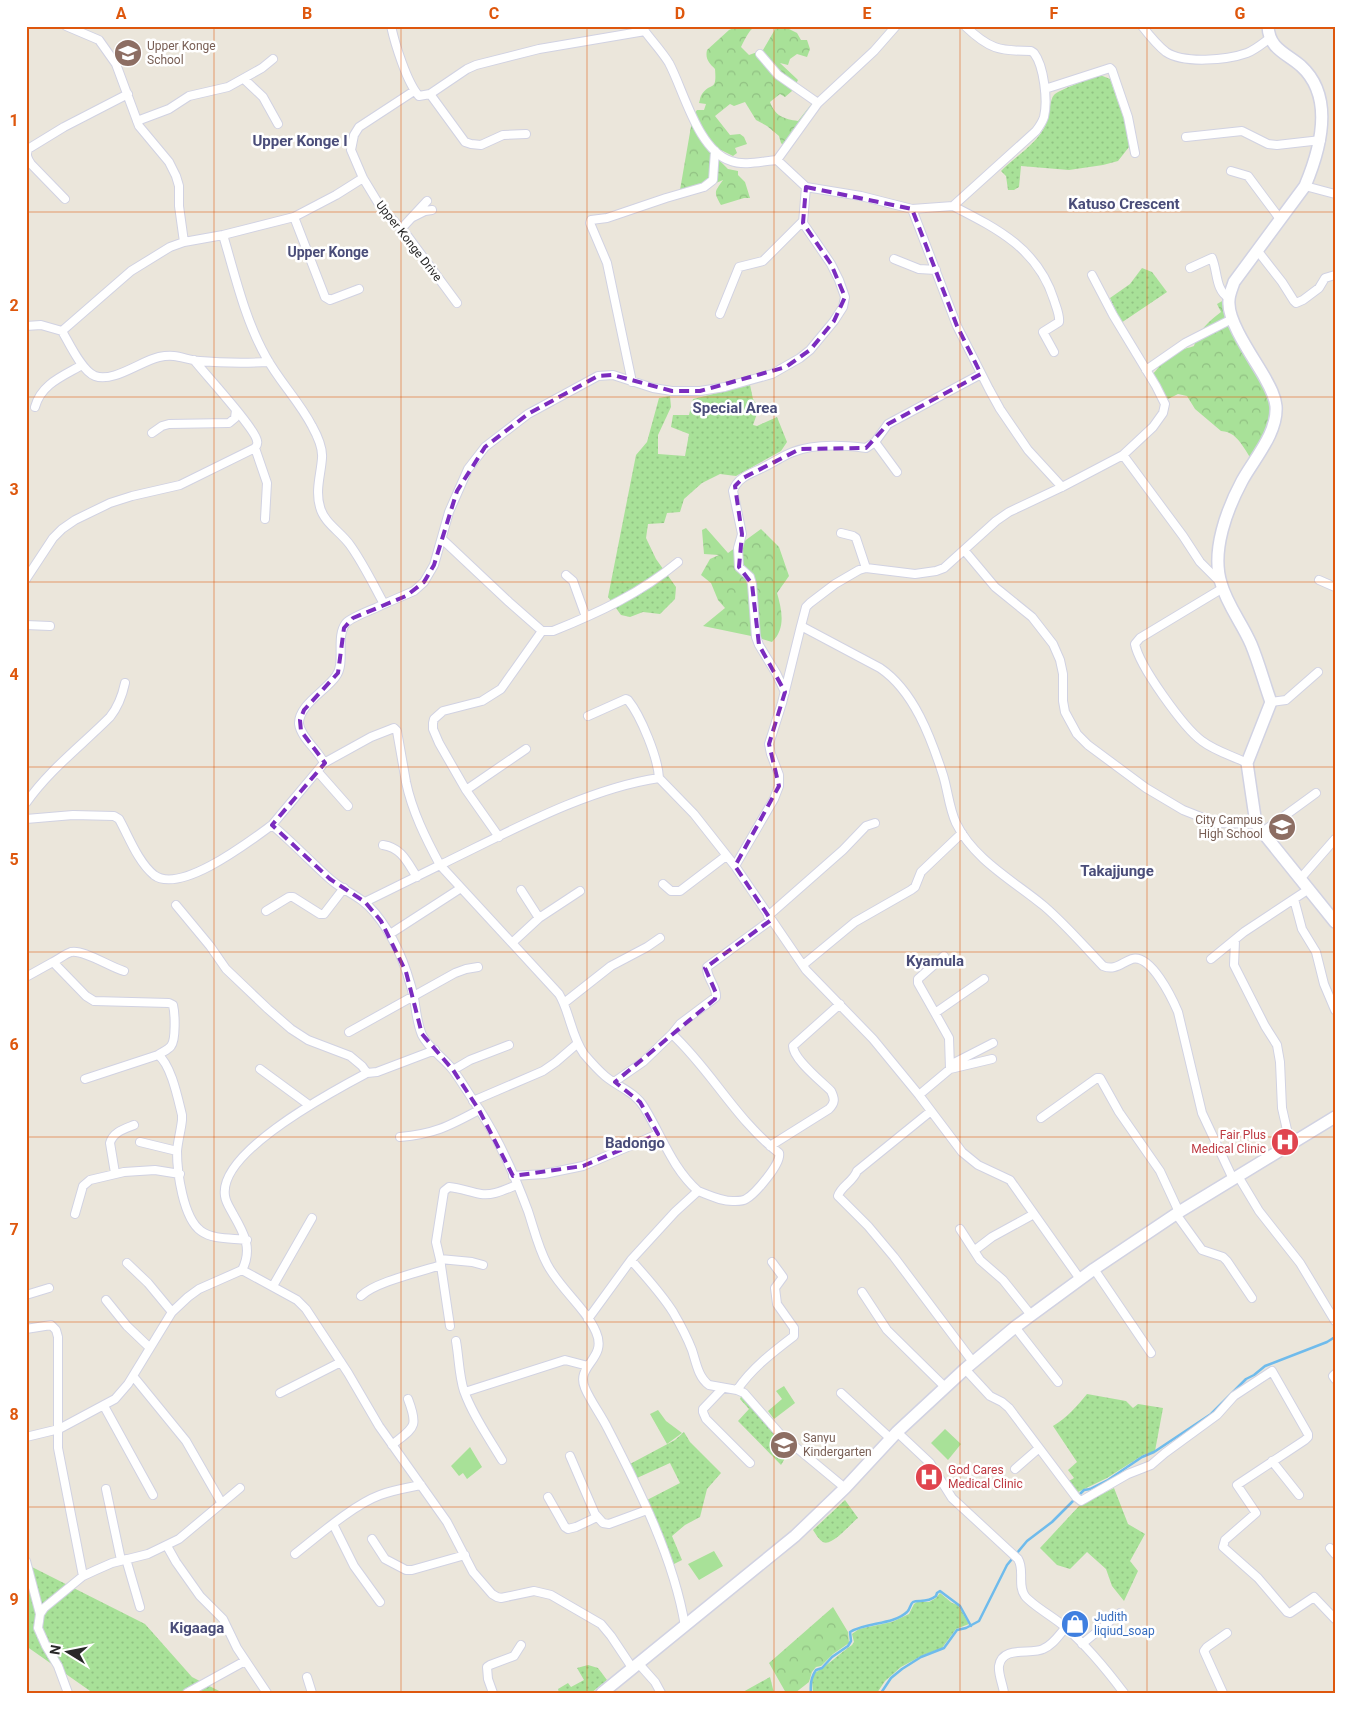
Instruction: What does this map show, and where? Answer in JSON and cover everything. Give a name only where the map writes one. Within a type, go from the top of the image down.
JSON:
[{"type":"street","points":[[66,26],[99,40],[116,64],[139,126],[169,162],[176,176],[179,186],[184,242]]},
{"type":"street","points":[[391,26],[414,91],[419,96],[430,94],[476,65],[539,49],[593,41],[643,29],[670,65],[704,138],[721,156],[732,162],[740,163],[777,160],[806,187],[861,196],[912,209],[953,206],[1011,238],[1038,268],[1050,288],[1059,322],[1043,332],[1054,352]]},
{"type":"street","points":[[777,160],[818,103],[874,50],[896,26]]},
{"type":"street","points":[[953,206],[1036,131],[1045,115],[1045,89],[1041,70],[1034,53],[1031,51],[994,48],[976,37],[965,26]]},
{"type":"street","points":[[1142,26],[1166,52],[1184,58],[1213,59],[1230,57],[1256,48],[1270,38]]},
{"type":"street","points":[[1221,585],[1219,557],[1223,527],[1228,511],[1248,470],[1267,439],[1276,416],[1276,406],[1271,389],[1232,319],[1228,306],[1229,298],[1234,282],[1306,186],[1321,140],[1322,115],[1320,94],[1313,80],[1302,67],[1279,49],[1270,38],[1268,26]]},
{"type":"street","points":[[760,54],[778,75],[818,103]]},
{"type":"street","points":[[137,121],[168,109],[189,96],[228,86],[244,79],[273,59]]},
{"type":"street","points":[[1045,89],[1110,68],[1128,117],[1135,153]]},
{"type":"street","points":[[244,79],[263,97],[278,124]]},
{"type":"street","name":"Upper Konge Drive","points":[[414,91],[360,127],[354,134],[351,150],[363,178],[380,206],[401,229],[458,303]]},
{"type":"street","points":[[65,198],[31,164],[26,153],[28,149],[64,127],[128,94]]},
{"type":"street","points":[[430,94],[465,142],[481,145],[503,135],[526,134]]},
{"type":"street","points":[[1186,137],[1242,132],[1268,144],[1277,145],[1321,140]]},
{"type":"street","points":[[632,382],[607,263],[590,223],[594,218],[607,218],[711,183],[714,176],[715,151]]},
{"type":"street","points":[[1231,170],[1248,176],[1280,220]]},
{"type":"street","points":[[62,331],[131,271],[157,254],[184,242],[294,218],[336,196],[363,178]]},
{"type":"street","points":[[1306,186],[1335,194]]},
{"type":"street","points":[[324,764],[299,726],[301,715],[314,697],[338,673],[341,639],[347,623],[353,618],[406,596],[418,588],[430,574],[453,500],[476,457],[495,438],[528,414],[598,376],[613,375],[672,392],[700,391],[725,387],[772,374],[810,350],[843,307],[844,296],[840,280],[803,221],[806,187]]},
{"type":"street","points":[[401,229],[427,201]]},
{"type":"street","points":[[912,209],[957,326],[981,374],[1000,409],[1028,450],[1062,487]]},
{"type":"street","points":[[410,218],[432,210]]},
{"type":"street","points":[[294,218],[325,297],[330,300],[336,299],[359,289]]},
{"type":"street","points":[[720,314],[739,267],[763,261],[803,221]]},
{"type":"street","points":[[222,235],[261,348],[299,404],[318,438],[322,452],[318,491],[321,512],[354,550],[384,604]]},
{"type":"street","points":[[1257,250],[1296,303],[1318,288],[1325,278],[1335,275]]},
{"type":"street","points":[[1190,268],[1212,258],[1219,288],[1222,294],[1229,298]]},
{"type":"street","points":[[894,259],[919,269],[936,270]]},
{"type":"street","points":[[735,866],[774,799],[779,786],[779,775],[769,744],[785,692],[806,607],[848,575],[866,568],[907,574],[936,571],[951,563],[996,520],[1123,455],[1153,427],[1163,413],[1165,408],[1162,397],[1092,276]]},
{"type":"street","points":[[1146,370],[1185,344],[1232,319]]},
{"type":"street","points":[[26,326],[41,325],[62,331],[82,365],[91,374],[104,378],[114,376],[159,357],[178,355],[194,360],[269,362]]},
{"type":"street","points":[[26,579],[53,538],[75,520],[110,503],[180,485],[255,448],[258,442],[257,438],[194,360]]},
{"type":"street","points":[[35,407],[37,399],[47,386],[82,365]]},
{"type":"street","points":[[785,692],[776,673],[759,646],[756,636],[752,584],[750,577],[739,567],[738,548],[742,534],[733,491],[734,486],[743,478],[800,449],[816,446],[866,448],[875,442],[888,424],[981,374]]},
{"type":"street","points":[[152,433],[162,426],[169,424],[229,423],[235,418],[236,410]]},
{"type":"street","points":[[875,442],[897,472]]},
{"type":"street","points":[[255,448],[267,483],[264,519]]},
{"type":"street","points":[[1123,455],[1200,562],[1221,585],[1251,645],[1271,702],[1247,763],[1259,829],[1335,922]]},
{"type":"street","points":[[841,533],[856,538],[866,568]]},
{"type":"street","points":[[442,539],[542,631],[553,631],[615,604],[648,584],[678,562]]},
{"type":"street","points":[[964,550],[995,587],[1032,617],[1053,644],[1060,660],[1063,674],[1065,712],[1077,734],[1088,745],[1146,788],[1184,810],[1216,822],[1259,829],[1316,793]]},
{"type":"street","points":[[566,575],[573,581],[586,617]]},
{"type":"street","points":[[1319,580],[1335,587]]},
{"type":"street","points":[[1221,585],[1140,638],[1135,644],[1145,668],[1171,706],[1199,738],[1211,746],[1247,763]]},
{"type":"street","points":[[26,625],[50,626]]},
{"type":"street","points":[[801,626],[874,664],[887,673],[902,688],[923,724],[931,743],[943,775],[953,817],[962,833],[995,868],[1046,908],[1103,966],[1112,968],[1131,959],[1137,959],[1144,961],[1153,969],[1172,998],[1178,1012],[1202,1113],[1235,1178],[1300,1262],[1335,1320]]},
{"type":"street","points":[[499,837],[466,790],[435,735],[433,723],[434,719],[443,711],[482,701],[501,689],[542,631]]},
{"type":"street","points":[[1271,702],[1286,700],[1318,672]]},
{"type":"street","points":[[26,803],[44,780],[110,718],[122,698],[124,684]]},
{"type":"street","points":[[588,716],[626,699],[628,700],[636,712],[652,751],[658,768],[659,778],[694,814],[735,866],[802,965],[873,1039],[967,1156],[978,1165],[1010,1180],[1080,1279]]},
{"type":"street","points":[[26,819],[73,814],[114,816],[119,820],[147,868],[160,878],[173,880],[188,877],[200,872],[272,825],[324,764],[371,737],[394,728],[397,731],[406,783],[412,803],[440,865],[559,994],[578,1044],[597,1069],[636,1097],[644,1107],[675,1164],[687,1181],[698,1191],[723,1200],[735,1202],[745,1200],[770,1173],[778,1160],[779,1153],[746,1121],[700,1063],[672,1034]]},
{"type":"street","points":[[466,790],[526,749]]},
{"type":"street","points":[[318,772],[348,806]]},
{"type":"street","points":[[365,902],[539,817],[632,783],[659,778]]},
{"type":"street","points":[[614,1082],[643,1062],[680,1024],[716,997],[707,967],[770,918],[866,826],[875,823]]},
{"type":"street","points":[[272,825],[330,879],[365,902],[390,934],[406,972],[425,1040],[453,1070],[479,1110],[506,1158],[548,1266],[596,1331],[600,1342],[599,1348],[584,1374],[583,1381],[637,1486],[647,1510],[676,1583],[685,1626]]},
{"type":"street","points":[[802,965],[854,922],[915,887],[921,872],[962,833]]},
{"type":"street","points":[[1300,879],[1335,839]]},
{"type":"street","points":[[383,845],[392,846],[398,851],[417,876]]},
{"type":"street","points":[[663,884],[671,892],[680,891],[726,856]]},
{"type":"street","points":[[266,911],[289,897],[293,897],[320,914],[324,914],[344,888]]},
{"type":"street","points":[[390,934],[461,888]]},
{"type":"street","points":[[1211,959],[1244,932],[1309,889]]},
{"type":"street","points":[[521,890],[539,918]]},
{"type":"street","points":[[513,942],[539,918],[580,891]]},
{"type":"street","points":[[1294,899],[1302,928],[1316,952],[1326,990],[1335,1010]]},
{"type":"street","points":[[176,905],[210,946],[226,969],[268,1009],[291,1029],[308,1040],[350,1056],[367,1073]]},
{"type":"street","points":[[564,1003],[611,966],[660,938]]},
{"type":"street","points":[[1235,940],[1234,965],[1277,1046],[1280,1062],[1282,1108],[1290,1144]]},
{"type":"street","points":[[26,977],[67,954],[78,951],[124,971]]},
{"type":"street","points":[[944,956],[919,976],[918,983],[948,1038],[950,1067]]},
{"type":"street","points":[[53,962],[86,996],[94,1000],[169,1003],[173,1005],[174,1040],[169,1048],[158,1055],[85,1079]]},
{"type":"street","points":[[348,1032],[455,973],[478,967]]},
{"type":"street","points":[[935,1013],[984,979]]},
{"type":"street","points":[[770,1146],[829,1109],[833,1104],[834,1097],[831,1091],[801,1062],[793,1046],[840,1004]]},
{"type":"street","points":[[473,1101],[543,1070],[578,1044]]},
{"type":"street","points":[[919,1095],[950,1067],[993,1044]]},
{"type":"street","points":[[453,1070],[470,1060],[509,1045]]},
{"type":"street","points":[[26,1437],[59,1429],[116,1399],[124,1390],[172,1312],[199,1288],[242,1270],[247,1258],[247,1240],[225,1197],[228,1176],[237,1163],[264,1139],[309,1105],[367,1073],[377,1072],[435,1050]]},
{"type":"street","points":[[158,1055],[165,1063],[171,1076],[182,1115],[177,1151],[183,1198],[188,1213],[201,1232],[211,1236],[247,1240]]},
{"type":"street","points":[[950,1067],[992,1060]]},
{"type":"street","points":[[260,1068],[309,1105]]},
{"type":"street","points":[[1041,1118],[1097,1078],[1100,1078],[1119,1112],[1160,1171],[1178,1213],[1202,1250],[1222,1257],[1227,1261],[1252,1298]]},
{"type":"street","points":[[400,1137],[440,1130],[479,1110]]},
{"type":"street","points":[[931,1111],[857,1171],[855,1177],[838,1196],[868,1226],[894,1257],[990,1396],[1009,1408],[1076,1497],[1084,1501],[1128,1474],[1150,1465],[1217,1415],[1234,1396],[1272,1371],[1308,1434],[1307,1439],[1237,1485],[1256,1513],[1225,1540],[1223,1547],[1258,1578],[1286,1612],[1290,1612],[1314,1597],[1335,1619]]},
{"type":"street","points":[[602,1693],[795,1536],[945,1387],[1015,1327],[1094,1269],[1178,1213],[1335,1117]]},
{"type":"street","points":[[114,1173],[111,1139],[113,1135],[134,1125]]},
{"type":"street","points":[[513,1176],[549,1173],[583,1166],[658,1134]]},
{"type":"street","points":[[140,1142],[177,1151]]},
{"type":"street","points":[[75,1214],[83,1186],[86,1182],[114,1173],[155,1170],[180,1174]]},
{"type":"street","points":[[450,1326],[436,1242],[444,1191],[446,1188],[489,1194],[517,1185]]},
{"type":"street","points":[[588,1319],[631,1260],[675,1212],[698,1191]]},
{"type":"street","points":[[975,1250],[992,1237],[1034,1214]]},
{"type":"street","points":[[273,1286],[312,1218]]},
{"type":"street","points":[[960,1229],[980,1260],[1003,1280],[1031,1315]]},
{"type":"street","points":[[631,1260],[662,1295],[673,1312],[686,1336],[703,1379],[709,1385],[737,1390],[746,1395],[780,1434],[845,1488]]},
{"type":"street","points":[[361,1296],[366,1291],[440,1262],[472,1262],[483,1265]]},
{"type":"street","points":[[737,1390],[750,1374],[794,1336],[794,1328],[778,1304],[775,1288],[783,1277],[772,1262]]},
{"type":"street","points":[[126,1263],[148,1283],[172,1312]]},
{"type":"street","points":[[1094,1269],[1151,1353]]},
{"type":"street","points":[[242,1270],[297,1300],[306,1309],[341,1362],[368,1409],[447,1522],[473,1572],[484,1586],[497,1597],[502,1598],[526,1592],[543,1592],[601,1624],[636,1667],[655,1682],[661,1693]]},
{"type":"street","points":[[26,1295],[49,1288]]},
{"type":"street","points":[[862,1292],[893,1337],[945,1387]]},
{"type":"street","points":[[106,1300],[127,1326],[149,1348]]},
{"type":"street","points":[[26,1329],[51,1325],[56,1330],[58,1337],[58,1448],[84,1576]]},
{"type":"street","points":[[1015,1327],[1058,1382]]},
{"type":"street","points":[[456,1341],[461,1379],[465,1392],[471,1407],[502,1460]]},
{"type":"street","points":[[465,1392],[565,1360],[588,1366]]},
{"type":"street","points":[[280,1393],[341,1362]]},
{"type":"street","points":[[1335,1374],[1333,1376],[1335,1379]]},
{"type":"street","points":[[133,1376],[186,1441],[221,1502]]},
{"type":"street","points":[[723,1388],[703,1409],[703,1412],[706,1419],[750,1463]]},
{"type":"street","points":[[841,1393],[930,1463],[952,1498],[1016,1557],[1021,1564],[1021,1587],[1026,1596],[1066,1627],[1105,1667],[1124,1693]]},
{"type":"street","points":[[392,1445],[412,1428],[414,1424],[414,1416],[408,1399]]},
{"type":"street","points":[[104,1406],[153,1495]]},
{"type":"street","points":[[1015,1469],[1038,1449]]},
{"type":"street","points":[[570,1456],[597,1517],[604,1523],[609,1524],[647,1510]]},
{"type":"street","points":[[1272,1461],[1299,1495]]},
{"type":"street","points":[[295,1554],[333,1524],[378,1495],[421,1485]]},
{"type":"street","points":[[40,1614],[44,1608],[84,1576],[112,1562],[148,1554],[167,1546],[185,1534],[240,1488]]},
{"type":"street","points":[[106,1489],[124,1560],[140,1608]]},
{"type":"street","points":[[548,1497],[568,1529],[597,1517]]},
{"type":"street","points":[[333,1524],[354,1566],[380,1602]]},
{"type":"street","points":[[372,1539],[385,1558],[406,1570],[412,1570],[464,1555]]},
{"type":"street","points":[[167,1546],[200,1596],[223,1619],[245,1661],[267,1693]]},
{"type":"street","points":[[26,1561],[40,1614],[38,1628],[58,1666],[68,1693]]},
{"type":"street","points":[[1082,1644],[1120,1612]]},
{"type":"street","points":[[996,1693],[1003,1690],[999,1666],[1004,1657],[1010,1653],[1045,1648],[1066,1627]]},
{"type":"street","points":[[1223,1693],[1204,1651],[1227,1633]]},
{"type":"street","points":[[493,1693],[488,1679],[487,1667],[514,1656],[521,1645]]},
{"type":"street","points":[[187,1693],[245,1661]]},
{"type":"street","points":[[307,1677],[312,1693]]},
{"type":"highlighted area","points":[[806,187],[912,209],[957,326],[981,374],[888,424],[866,448],[800,449],[743,478],[735,486],[742,534],[739,567],[752,584],[759,645],[785,692],[769,744],[779,786],[735,866],[771,920],[705,968],[716,993],[715,999],[615,1082],[640,1102],[658,1134],[583,1166],[513,1176],[479,1110],[453,1070],[422,1034],[406,972],[381,921],[365,902],[330,879],[272,825],[325,763],[301,731],[300,720],[304,710],[338,673],[344,628],[353,618],[406,596],[424,582],[434,565],[457,491],[485,447],[528,414],[598,376],[613,375],[672,391],[700,391],[786,367],[810,350],[834,321],[845,297],[831,264],[803,223]]},
{"type":"green space","points":[[738,26],[771,26],[767,29],[754,27],[750,31],[741,47],[749,55],[763,50],[777,26],[792,26],[789,29],[797,33],[801,40],[807,40],[810,49],[807,57],[797,54],[790,59],[788,65],[780,63],[798,80],[792,91],[785,97],[780,94],[770,102],[777,114],[793,120],[798,121],[813,102],[816,112],[800,132],[789,151],[781,143],[779,136],[756,120],[745,102],[734,106],[730,104],[715,116],[730,135],[740,134],[744,137],[747,144],[735,148],[737,153],[733,156],[721,150],[719,160],[728,169],[738,171],[738,175],[745,182],[750,198],[721,205],[716,192],[723,180],[681,198],[680,190],[693,115],[697,110],[704,110],[706,104],[699,103],[701,96],[705,90],[713,86],[715,81],[715,69],[708,61],[707,50],[729,30]]},
{"type":"green space","points":[[1100,75],[1110,79],[1127,128],[1129,147],[1118,161],[1069,170],[1021,166],[1019,187],[1014,190],[1008,190],[1006,176],[1001,171],[1043,131],[1054,95]]},
{"type":"green space","points":[[1142,268],[1152,272],[1167,292],[1121,323],[1110,298],[1130,284]]},
{"type":"green space","points":[[1224,300],[1235,310],[1236,320],[1264,383],[1271,406],[1270,441],[1258,467],[1233,435],[1221,431],[1195,409],[1187,396],[1178,394],[1168,399],[1153,388],[1147,378],[1170,355],[1194,346],[1204,327],[1221,312],[1217,304]]},
{"type":"green space","points":[[750,385],[753,399],[759,408],[753,425],[757,426],[777,417],[787,442],[781,451],[736,476],[720,474],[702,483],[684,499],[680,512],[667,513],[664,523],[648,524],[646,538],[656,559],[676,587],[675,599],[660,614],[643,612],[630,617],[621,615],[608,597],[636,455],[647,442],[659,398],[670,396],[671,407],[658,435],[658,454],[685,456],[689,434],[671,427],[673,415],[689,415],[693,399]]},
{"type":"green space","points":[[706,528],[728,553],[761,529],[779,547],[789,576],[777,593],[782,619],[779,631],[772,642],[703,626],[725,608],[718,600],[711,583],[701,575],[710,559],[719,555],[704,554],[702,530]]},
{"type":"green space","points":[[784,1386],[795,1403],[774,1419],[768,1411],[782,1399],[776,1391]]},
{"type":"green space","points":[[742,1394],[773,1432],[794,1451],[787,1455],[781,1465],[738,1421],[749,1409],[740,1399]]},
{"type":"green space","points":[[1087,1394],[1126,1401],[1133,1408],[1138,1404],[1163,1408],[1155,1451],[1143,1455],[1107,1478],[1078,1492],[1069,1481],[1074,1478],[1068,1470],[1077,1462],[1053,1426],[1067,1416]]},
{"type":"green space","points":[[658,1410],[666,1421],[682,1433],[667,1444],[650,1414]]},
{"type":"green space","points":[[945,1429],[961,1444],[948,1460],[931,1443]]},
{"type":"green space","points":[[684,1432],[690,1442],[721,1473],[707,1489],[700,1517],[685,1525],[672,1536],[682,1560],[674,1564],[647,1500],[680,1483],[670,1463],[637,1478],[630,1464],[675,1440]]},
{"type":"green space","points":[[470,1447],[482,1467],[467,1479],[463,1473],[459,1476],[451,1466]]},
{"type":"green space","points":[[1114,1488],[1128,1524],[1145,1534],[1130,1561],[1138,1571],[1124,1601],[1112,1586],[1106,1569],[1087,1552],[1070,1569],[1057,1565],[1040,1548],[1080,1505]]},
{"type":"green space","points":[[845,1500],[858,1518],[836,1538],[827,1543],[823,1542],[813,1530]]},
{"type":"green space","points":[[714,1551],[723,1566],[699,1580],[688,1564]]},
{"type":"green space","points":[[26,1564],[145,1624],[192,1677],[223,1693],[93,1693],[26,1646]]},
{"type":"green space","points":[[940,1593],[952,1603],[958,1605],[969,1624],[956,1629],[942,1648],[923,1655],[901,1667],[885,1681],[877,1693],[813,1693],[812,1680],[815,1673],[852,1645],[854,1642],[852,1634],[859,1629],[892,1622],[909,1614],[917,1602],[929,1602]]},
{"type":"green space","points":[[833,1607],[848,1632],[849,1643],[833,1654],[821,1666],[816,1667],[812,1672],[809,1682],[795,1693],[786,1693],[769,1663]]},
{"type":"green space","points":[[588,1665],[598,1668],[607,1680],[591,1693],[559,1693],[558,1689],[568,1683],[571,1687],[584,1680],[577,1668]]},
{"type":"green space","points":[[770,1677],[774,1693],[743,1693],[743,1692]]},
{"type":"waterway","points":[[881,1693],[891,1678],[902,1669],[921,1657],[944,1648],[957,1630],[966,1628],[979,1621],[1007,1565],[1027,1541],[1052,1522],[1084,1490],[1108,1480],[1211,1414],[1246,1379],[1265,1366],[1327,1342],[1335,1337]]},
{"type":"waterway","points":[[811,1693],[811,1681],[814,1673],[848,1646],[851,1641],[850,1632],[864,1626],[901,1616],[908,1611],[911,1604],[915,1601],[929,1600],[940,1591],[960,1606],[971,1626]]},
{"type":"place","name":"Upper Konge School","points":[[128,53]]},
{"type":"place","name":"City Campus High School","points":[[1282,827]]},
{"type":"place","name":"Fair Plus Medical Clinic","points":[[1285,1142]]},
{"type":"place","name":"Sanyu Kindergarten","points":[[784,1445]]},
{"type":"place","name":"God Cares Medical Clinic","points":[[929,1477]]},
{"type":"place","name":"Judith liqiud_soap","points":[[1075,1624]]},
{"type":"district","name":"Upper Konge I","points":[[300,141]]},
{"type":"district","name":"Katuso Crescent","points":[[1124,204]]},
{"type":"district","name":"Upper Konge","points":[[328,252]]},
{"type":"district","name":"Special Area","points":[[735,408]]},
{"type":"district","name":"Takajjunge","points":[[1117,871]]},
{"type":"district","name":"Kyamula","points":[[935,961]]},
{"type":"district","name":"Badongo","points":[[635,1143]]},
{"type":"district","name":"Kigaaga","points":[[197,1628]]}]
